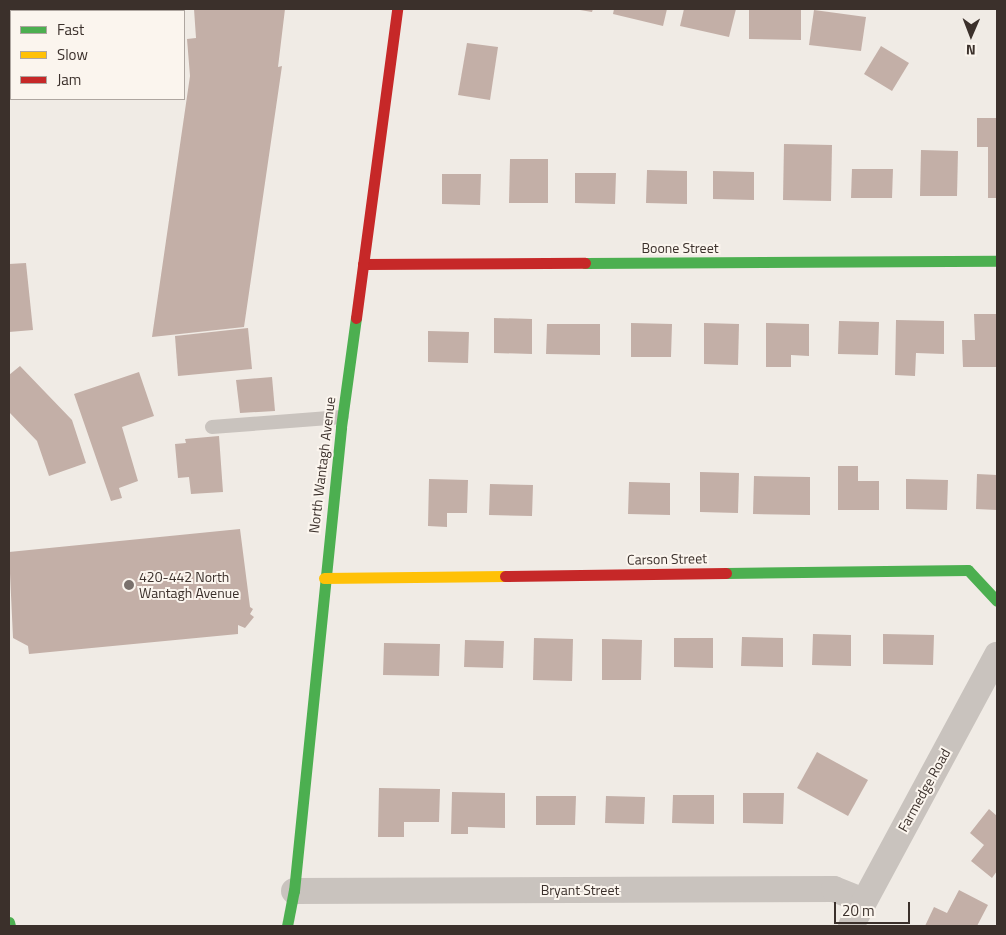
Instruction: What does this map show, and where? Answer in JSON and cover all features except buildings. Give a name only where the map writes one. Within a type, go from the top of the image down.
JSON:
[{"type":"street","name":"North Wantagh Avenue","points":[[287,926],[294,891],[324,578],[342,416],[397,9]]},
{"type":"street","name":"Boone Street","points":[[363,264],[997,261]]},
{"type":"street","name":"Carson Street","points":[[324,578],[968,570],[997,601]]},
{"type":"street","name":"Farmedge Road","points":[[852,926],[997,655]]},
{"type":"street","name":"Bryant Street","points":[[294,891],[834,889],[864,901]]},
{"type":"street","points":[[9,922],[10,926]]},
{"type":"lane","points":[[212,427],[342,416]]},
{"type":"traffic: fast","points":[[585,263],[997,261]]},
{"type":"traffic: fast","points":[[287,926],[294,891],[341,427],[356,318]]},
{"type":"traffic: fast","points":[[726,573],[968,570],[997,601]]},
{"type":"traffic: fast","points":[[9,922],[10,926]]},
{"type":"traffic: slow","points":[[324,578],[505,576]]},
{"type":"traffic: jam","points":[[356,318],[397,9]]},
{"type":"traffic: jam","points":[[363,264],[585,263]]},
{"type":"traffic: jam","points":[[505,576],[726,573]]},
{"type":"place","name":"420-442 North Wantagh Avenue","points":[[129,585]]}]
